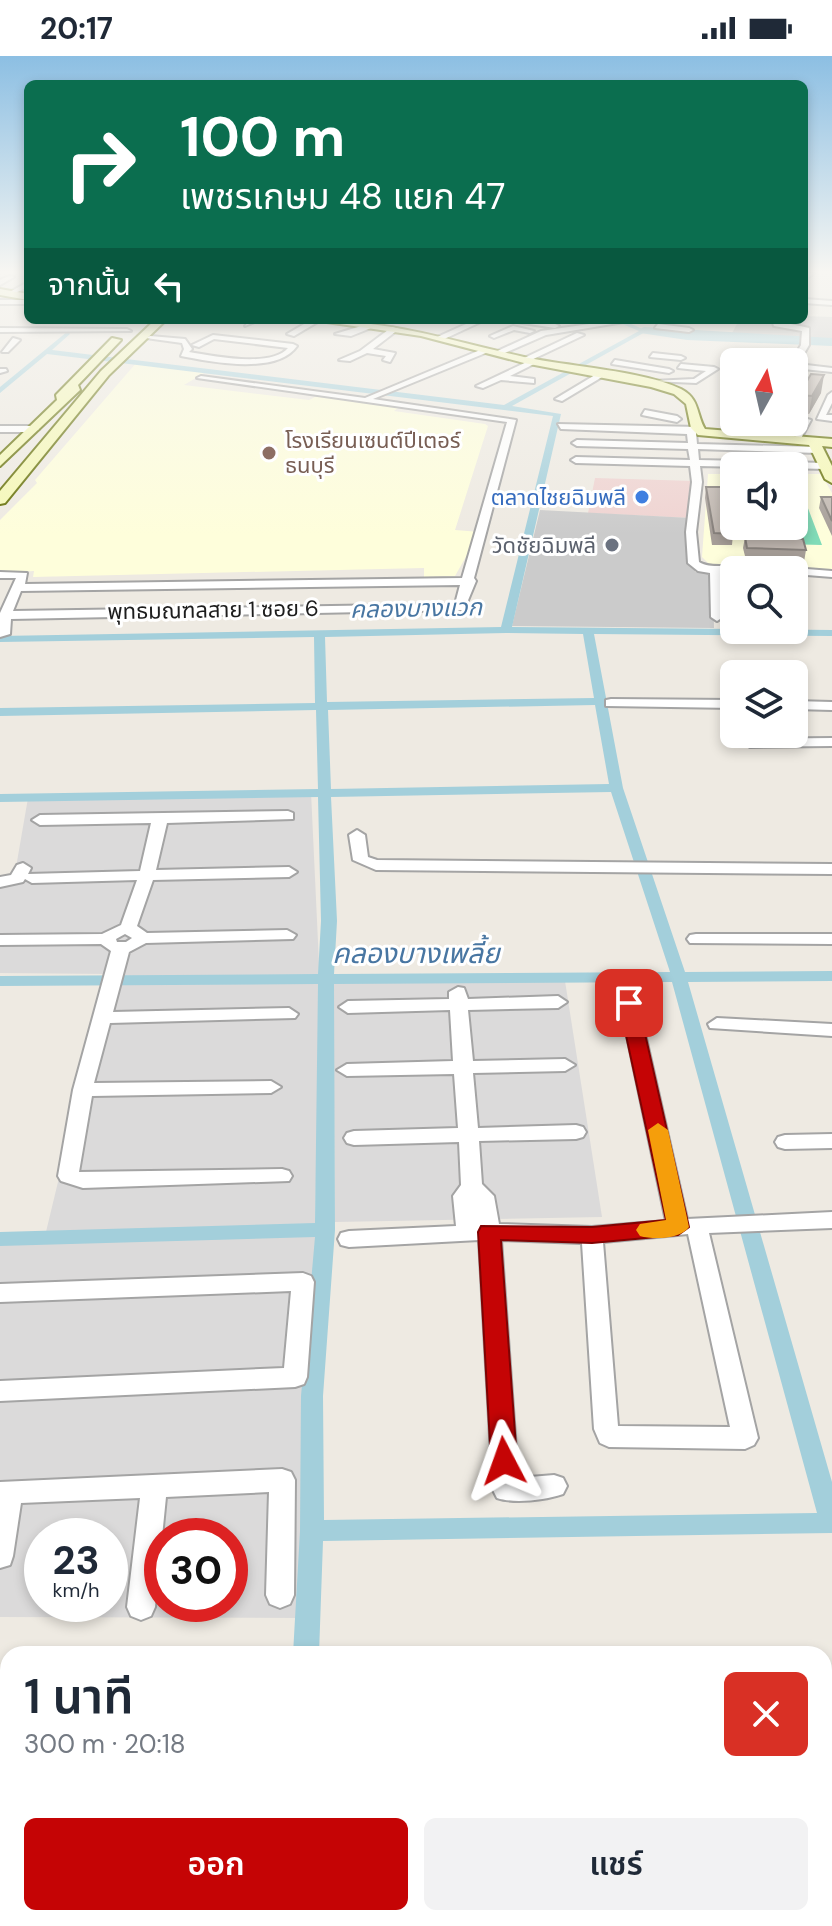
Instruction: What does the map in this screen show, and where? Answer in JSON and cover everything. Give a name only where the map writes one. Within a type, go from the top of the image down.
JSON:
[{"type":"main road","points":[[3,456],[107,361]]},
{"type":"main road","points":[[0,500],[59,430],[107,361]]},
{"type":"main road","points":[[529,361],[655,382],[689,400],[695,427],[720,431]]},
{"type":"main road","points":[[747,436],[796,440],[816,446],[832,443]]},
{"type":"main road","points":[[816,446],[829,472]]},
{"type":"street","points":[[231,360],[250,363],[264,360]]},
{"type":"street","points":[[370,397],[459,360]]},
{"type":"street","points":[[655,382],[681,360]]},
{"type":"street","points":[[655,382],[690,382],[714,369],[689,360]]},
{"type":"street","points":[[480,386],[529,361]]},
{"type":"street","points":[[615,362],[669,371]]},
{"type":"street","points":[[808,367],[832,370]]},
{"type":"street","points":[[469,381],[485,374],[531,381]]},
{"type":"street","points":[[559,399],[603,374]]},
{"type":"street","name":"พุทธมณฑลสาย 1 ซอย 6","points":[[3,618],[460,607],[470,581],[512,420],[370,397],[201,378]]},
{"type":"street","points":[[829,414],[832,395]]},
{"type":"street","points":[[645,413],[695,427]]},
{"type":"street","points":[[637,422],[695,427]]},
{"type":"street","points":[[561,426],[695,427]]},
{"type":"street","points":[[574,474],[579,426]]},
{"type":"street","points":[[695,427],[692,447],[697,482],[691,532],[694,563],[698,568],[720,570]]},
{"type":"street","points":[[0,429],[34,429]]},
{"type":"street","points":[[796,440],[798,436]]},
{"type":"street","points":[[577,443],[756,449],[816,446]]},
{"type":"street","points":[[576,460],[720,465]]},
{"type":"street","points":[[632,462],[632,476]]},
{"type":"street","points":[[808,470],[829,472]]},
{"type":"street","points":[[716,570],[717,617]]},
{"type":"street","points":[[808,572],[832,574]]},
{"type":"street","points":[[0,575],[23,575],[3,618],[4,634]]},
{"type":"street","points":[[19,588],[470,581]]},
{"type":"street","points":[[611,703],[720,704]]},
{"type":"street","points":[[808,705],[832,706]]},
{"type":"street","points":[[808,742],[832,742]]},
{"type":"street","points":[[40,820],[288,816]]},
{"type":"street","points":[[135,934],[160,818]]},
{"type":"street","points":[[357,835],[361,860],[376,865],[832,869]]},
{"type":"street","points":[[0,882],[17,879],[27,873],[147,875],[289,872]]},
{"type":"street","points":[[282,1176],[74,1179],[68,1176],[67,1170],[83,1090],[111,982],[113,933],[287,935]]},
{"type":"street","points":[[696,939],[832,939]]},
{"type":"street","points":[[0,940],[114,943]]},
{"type":"street","points":[[458,998],[472,1187],[464,1196],[479,1232],[506,1490],[554,1486]]},
{"type":"street","points":[[348,1007],[458,998],[558,1002]]},
{"type":"street","points":[[592,1235],[609,1436],[745,1438],[629,1003]]},
{"type":"street","points":[[101,1018],[289,1014]]},
{"type":"street","points":[[717,1024],[832,1030]]},
{"type":"street","points":[[347,1070],[565,1065]]},
{"type":"street","points":[[83,1090],[271,1087]]},
{"type":"street","points":[[354,1138],[576,1132]]},
{"type":"street","points":[[785,1142],[832,1141]]},
{"type":"street","points":[[349,1239],[479,1232],[592,1235],[728,1223],[832,1220]]},
{"type":"street","points":[[0,1293],[303,1282],[295,1377],[0,1391]]},
{"type":"street","points":[[0,1556],[4,1493],[282,1480],[280,1595]]},
{"type":"street","points":[[141,1607],[154,1486]]},
{"type":"shaded area","name":"โรงเรียนเซนต์ปีเตอร์ ธนบุรี","points":[[137,362],[209,370],[184,385],[309,400],[319,395],[402,405],[394,411],[488,426],[455,530],[480,532],[455,576],[424,577],[424,568],[33,577],[34,571],[0,573],[0,520],[37,483],[35,480]]},
{"type":"shaded area","points":[[708,474],[720,474],[720,540],[808,540],[808,474],[821,474],[832,493],[832,571],[808,570],[808,556],[720,556],[720,567],[712,567],[702,557]]},
{"type":"shaded area","name":"ตลาดไชยฉิมพลี","points":[[595,478],[694,481],[691,518],[588,513]]},
{"type":"shaded area","name":"วัดชัยฉิมพลี","points":[[540,510],[691,518],[695,572],[713,573],[714,628],[512,626]]},
{"type":"shaded area","points":[[311,792],[320,985],[315,1229],[45,1236],[108,974],[0,973],[0,880],[14,879],[28,798]]},
{"type":"shaded area","points":[[565,981],[602,1217],[335,1222],[333,982]]},
{"type":"shaded area","points":[[318,1232],[301,1618],[248,1618],[248,1518],[144,1518],[144,1617],[128,1617],[128,1518],[24,1518],[24,1617],[0,1617],[0,1242]]},
{"type":"green space","points":[[808,508],[822,545],[746,543],[745,540],[808,540]]},
{"type":"building","points":[[811,374],[824,375],[812,396],[808,396]]},
{"type":"building","points":[[706,487],[720,487],[720,533],[714,533]]},
{"type":"building","points":[[821,497],[832,497],[832,521]]},
{"type":"building","points":[[746,540],[803,540],[806,550],[747,548]]},
{"type":"waterway","points":[[0,391],[36,360]]},
{"type":"waterway","points":[[115,360],[557,414],[506,630]]},
{"type":"waterway","points":[[508,405],[590,360]]},
{"type":"waterway","name":"คลองบางแวก","points":[[0,639],[506,630]]},
{"type":"waterway","name":"คลองบางแวก","points":[[506,630],[832,633]]},
{"type":"waterway","points":[[588,631],[616,788]]},
{"type":"waterway","points":[[319,636],[321,706]]},
{"type":"waterway","points":[[321,706],[600,701]]},
{"type":"waterway","points":[[0,712],[321,706]]},
{"type":"waterway","points":[[321,706],[324,793]]},
{"type":"waterway","points":[[324,793],[616,788]]},
{"type":"waterway","points":[[616,788],[679,977]]},
{"type":"waterway","points":[[0,798],[324,793]]},
{"type":"waterway","points":[[324,793],[329,921],[326,979]]},
{"type":"waterway","name":"คลองบางเพลี้ย","points":[[679,977],[832,976]]},
{"type":"waterway","points":[[312,1531],[832,1523],[679,977]]},
{"type":"waterway","name":"คลองบางเพลี้ย","points":[[326,979],[679,977]]},
{"type":"waterway","name":"คลองบางเพลี้ย","points":[[0,981],[326,979]]},
{"type":"waterway","points":[[325,1230],[326,979]]},
{"type":"waterway","points":[[0,1239],[325,1230]]},
{"type":"waterway","points":[[312,1531],[312,1396],[325,1230]]},
{"type":"waterway","points":[[306,1646],[312,1531]]},
{"type":"slow traffic","points":[[647,1230],[678,1227],[658,1130]]},
{"type":"place","name":"โรงเรียนเซนต์ปีเตอร์ ธนบุรี","points":[[269,453]]},
{"type":"place","name":"ตลาดไชยฉิมพลี","points":[[642,497]]},
{"type":"place","name":"วัดชัยฉิมพลี","points":[[612,545]]},
{"type":"route","points":[[504,1461],[489,1232],[592,1235],[678,1227],[629,1003]]}]
